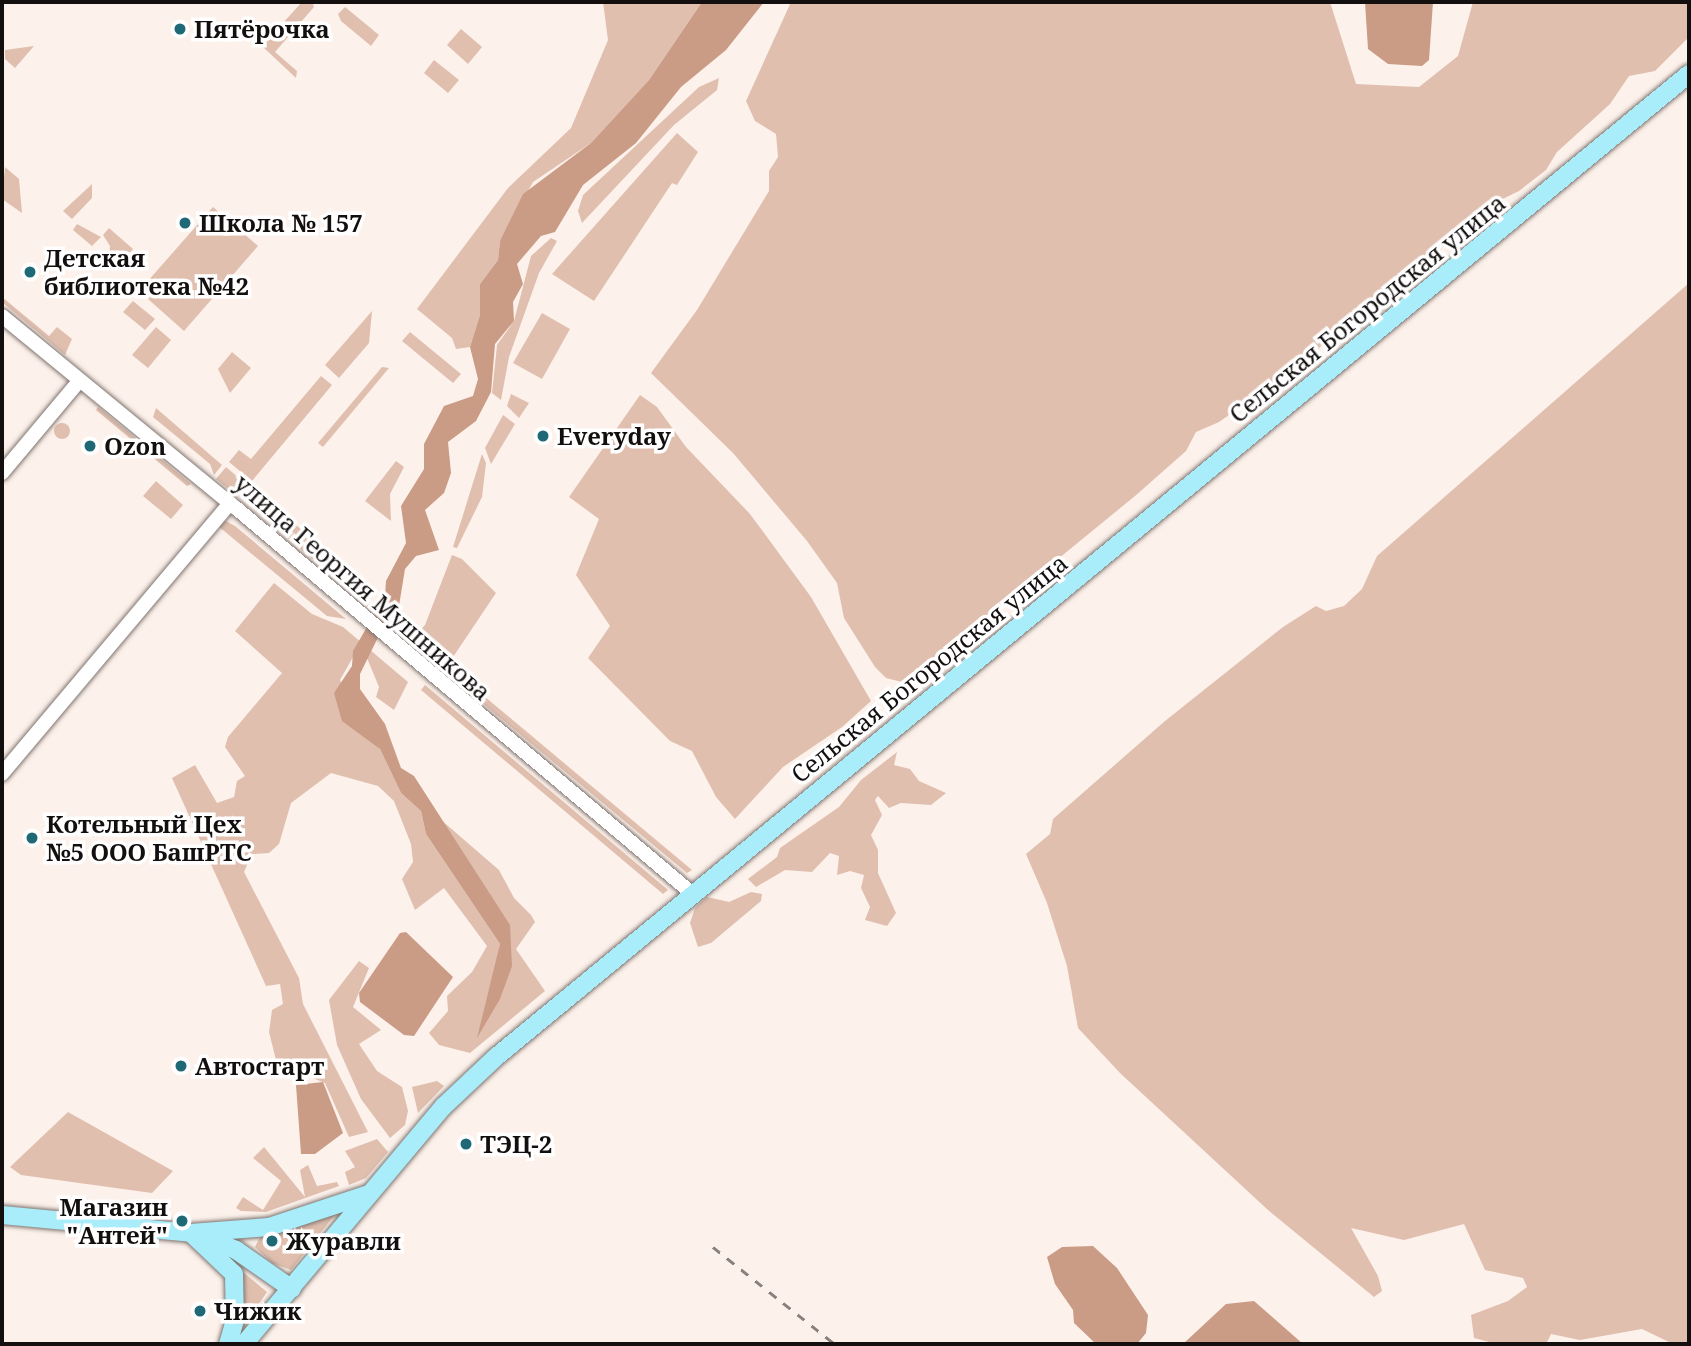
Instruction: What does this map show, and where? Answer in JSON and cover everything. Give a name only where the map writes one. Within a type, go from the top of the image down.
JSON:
[{"type":"main road","name":"Сельская Богородская улица","points":[[244,1344],[457,1092],[1689,74]]},
{"type":"main road","points":[[2,1214],[191,1233],[269,1227],[369,1194]]},
{"type":"main road","points":[[191,1233],[236,1250],[292,1289]]},
{"type":"main road","points":[[191,1233],[234,1273],[235,1320],[228,1344]]},
{"type":"street","name":"улица Георгия Мушникова","points":[[2,316],[230,503],[363,619],[694,895]]},
{"type":"street","points":[[2,472],[80,380]]},
{"type":"street","points":[[2,774],[230,503]]},
{"type":"shaded area","points":[[302,2],[312,2],[314,7],[275,52],[297,71],[296,78],[262,46]]},
{"type":"shaded area","points":[[603,2],[702,2],[649,80],[591,143],[533,182],[500,241],[498,260],[480,284],[480,315],[470,347],[456,349],[452,338],[417,309],[508,188],[571,128],[608,40]]},
{"type":"shaded area","points":[[702,2],[764,2],[726,50],[681,87],[636,143],[583,185],[555,232],[541,236],[517,264],[523,284],[513,302],[514,321],[495,344],[491,392],[476,421],[448,442],[451,473],[444,493],[425,510],[439,550],[416,556],[405,569],[397,618],[386,621],[360,674],[360,689],[385,724],[401,768],[414,776],[510,925],[512,966],[500,999],[477,1038],[500,944],[426,834],[421,811],[401,793],[380,749],[342,721],[334,693],[352,666],[353,651],[385,596],[386,581],[406,543],[401,506],[424,469],[424,444],[444,406],[473,396],[478,379],[470,347],[480,315],[480,284],[498,260],[500,241],[523,194],[591,143],[649,80]]},
{"type":"shaded area","points":[[791,2],[1330,2],[1356,84],[1419,87],[1458,56],[1473,2],[1689,2],[1689,37],[1655,71],[1629,76],[1610,104],[1557,152],[1546,170],[1519,191],[1478,211],[1416,275],[1397,286],[1349,328],[1333,335],[1301,365],[1219,422],[1196,432],[1186,451],[1135,496],[906,683],[886,678],[875,667],[844,618],[837,583],[807,541],[733,453],[651,373],[697,310],[769,191],[769,171],[778,157],[776,134],[755,121],[746,101]]},
{"type":"shaded area","points":[[1365,2],[1433,2],[1429,60],[1422,66],[1388,64],[1368,49]]},
{"type":"shaded area","points":[[345,7],[379,35],[371,46],[341,21],[338,14]]},
{"type":"shaded area","points":[[461,29],[482,47],[468,64],[447,45]]},
{"type":"shaded area","points":[[34,46],[15,68],[5,59],[5,50]]},
{"type":"shaded area","points":[[434,60],[459,80],[448,93],[424,73]]},
{"type":"shaded area","points":[[719,78],[717,90],[674,125],[582,223],[578,211],[583,195],[699,87]]},
{"type":"shaded area","points":[[677,133],[698,152],[677,185],[672,183],[594,301],[552,274]]},
{"type":"shaded area","points":[[5,167],[19,179],[22,213],[2,199]]},
{"type":"shaded area","points":[[92,184],[92,198],[72,219],[63,211]]},
{"type":"shaded area","points":[[213,207],[258,246],[184,331],[139,291]]},
{"type":"shaded area","points":[[77,224],[101,237],[92,246],[73,230]]},
{"type":"shaded area","points":[[109,228],[133,249],[117,268],[109,260],[110,246],[103,235]]},
{"type":"shaded area","points":[[551,238],[557,241],[539,273],[509,357],[501,400],[492,393],[497,345],[514,321],[531,256]]},
{"type":"shaded area","points":[[1689,283],[1689,1344],[1673,1344],[1642,1329],[1580,1340],[1551,1334],[1546,1344],[1497,1344],[1474,1338],[1471,1315],[1508,1301],[1527,1287],[1523,1278],[1485,1270],[1464,1224],[1404,1240],[1351,1228],[1378,1276],[1382,1291],[1374,1297],[1268,1210],[1120,1073],[1078,1028],[1067,966],[1047,903],[1026,854],[1050,834],[1053,819],[1165,721],[1283,627],[1316,606],[1326,611],[1344,606],[1362,589],[1377,556]]},
{"type":"shaded area","points":[[2,297],[49,336],[57,327],[72,339],[65,355],[2,302]]},
{"type":"shaded area","points":[[133,301],[155,319],[145,330],[123,312]]},
{"type":"shaded area","points":[[372,311],[369,343],[339,378],[325,365]]},
{"type":"shaded area","points":[[542,313],[570,329],[542,379],[513,363]]},
{"type":"shaded area","points":[[156,327],[171,340],[148,368],[132,355]]},
{"type":"shaded area","points":[[410,332],[461,374],[453,383],[402,341]]},
{"type":"shaded area","points":[[232,352],[251,368],[230,393],[218,369]]},
{"type":"shaded area","points":[[382,367],[389,368],[323,447],[318,443]]},
{"type":"shaded area","points":[[321,376],[332,385],[252,481],[229,462],[239,450],[251,459]]},
{"type":"shaded area","points":[[511,394],[529,403],[519,418],[507,406]]},
{"type":"shaded area","points":[[640,395],[657,407],[686,447],[750,514],[811,597],[871,701],[842,727],[783,767],[735,819],[716,797],[692,751],[670,741],[588,658],[610,626],[576,575],[599,519],[569,497]]},
{"type":"shaded area","points":[[98,407],[191,484],[187,486],[96,410]]},
{"type":"shaded area","points":[[156,408],[222,465],[214,475],[210,464],[153,417]]},
{"type":"shaded area","points":[[503,415],[515,424],[491,464],[485,448]]},
{"type":"shaded area","points":[[62,423],[68,425],[68,437],[62,439],[56,437],[54,431],[56,425]]},
{"type":"shaded area","points":[[482,454],[486,463],[482,497],[457,548],[453,547]]},
{"type":"shaded area","points":[[396,461],[404,467],[390,494],[391,521],[365,501]]},
{"type":"shaded area","points":[[226,467],[247,485],[236,495],[216,479]]},
{"type":"shaded area","points":[[156,481],[183,505],[171,519],[143,496]]},
{"type":"shaded area","points":[[258,493],[357,576],[342,584],[251,507]]},
{"type":"shaded area","points":[[224,520],[235,526],[346,619],[327,616],[218,526]]},
{"type":"shaded area","points":[[452,555],[462,559],[496,593],[451,660],[438,658],[415,637],[425,625]]},
{"type":"shaded area","points":[[274,583],[312,614],[343,627],[408,682],[394,710],[376,697],[379,687],[367,658],[353,657],[340,680],[361,731],[380,749],[401,793],[421,811],[426,834],[500,944],[496,969],[510,926],[440,819],[499,870],[514,898],[531,915],[535,922],[516,949],[545,991],[470,1053],[439,1045],[429,1033],[448,1011],[447,996],[472,972],[487,946],[444,888],[415,910],[402,879],[413,862],[411,844],[394,801],[378,786],[331,773],[291,803],[279,844],[269,853],[252,854],[244,872],[299,978],[303,1004],[368,1132],[349,1137],[325,1083],[290,1069],[282,1071],[276,1060],[269,1032],[272,1010],[283,1004],[280,984],[266,986],[172,778],[195,765],[217,803],[234,797],[237,781],[245,776],[225,747],[228,737],[282,673],[235,631]]},
{"type":"shaded area","points":[[466,681],[692,870],[687,873],[468,691]]},
{"type":"shaded area","points":[[425,685],[668,890],[663,894],[421,690]]},
{"type":"shaded area","points":[[897,752],[894,765],[910,769],[919,781],[946,793],[931,805],[901,803],[889,808],[878,796],[875,800],[882,815],[871,835],[878,850],[878,873],[896,913],[887,926],[865,920],[870,907],[861,888],[864,875],[850,871],[837,875],[839,856],[830,853],[812,872],[785,870],[756,887],[748,879],[777,857],[780,848],[839,807],[861,780]]},
{"type":"shaded area","points":[[751,892],[762,894],[761,901],[711,943],[698,947],[690,923],[695,908],[707,897],[729,902]]},
{"type":"shaded area","points":[[406,932],[453,977],[414,1036],[404,1035],[360,1002],[359,993],[400,933]]},
{"type":"shaded area","points":[[359,961],[369,968],[353,1007],[381,1030],[359,1044],[377,1071],[402,1087],[408,1111],[405,1125],[390,1138],[361,1099],[337,1045],[329,1000]]},
{"type":"shaded area","points":[[437,1081],[444,1086],[418,1113],[412,1087]]},
{"type":"shaded area","points":[[323,1082],[343,1133],[315,1154],[301,1154],[296,1085]]},
{"type":"shaded area","points":[[68,1112],[173,1171],[152,1193],[21,1175],[10,1167]]},
{"type":"shaded area","points":[[377,1139],[388,1152],[366,1178],[349,1185],[345,1172],[355,1167],[345,1151]]},
{"type":"shaded area","points":[[264,1147],[305,1197],[300,1170],[308,1165],[317,1186],[337,1182],[339,1186],[266,1212],[241,1211],[236,1208],[243,1197],[263,1210],[281,1181],[253,1158]]},
{"type":"shaded area","points":[[337,1212],[291,1270],[272,1263],[255,1247],[260,1237]]},
{"type":"shaded area","points":[[1093,1246],[1117,1268],[1148,1315],[1146,1333],[1137,1344],[1096,1344],[1074,1323],[1073,1310],[1055,1284],[1047,1257],[1062,1247]]},
{"type":"shaded area","points":[[243,1272],[267,1292],[243,1327],[240,1323]]},
{"type":"shaded area","points":[[1254,1301],[1303,1344],[1183,1344],[1226,1304]]},
{"type":"railway","points":[[713,1247],[835,1344]]},
{"type":"place","name":"Пятёрочка","points":[[180,29]]},
{"type":"place","name":"Школа № 157","points":[[185,223]]},
{"type":"place","name":"Детская библиотека №42","points":[[30,272]]},
{"type":"place","name":"Everyday","points":[[543,436]]},
{"type":"place","name":"Ozon","points":[[90,446]]},
{"type":"place","name":"Котельный Цех №5 ООО БашРТС","points":[[32,838]]},
{"type":"place","name":"Автостарт","points":[[181,1066]]},
{"type":"place","name":"ТЭЦ-2","points":[[466,1144]]},
{"type":"place","name":"Магазин \"Антей\"","points":[[182,1221]]},
{"type":"place","name":"Журавли","points":[[272,1241]]},
{"type":"place","name":"Чижик","points":[[200,1311]]}]
